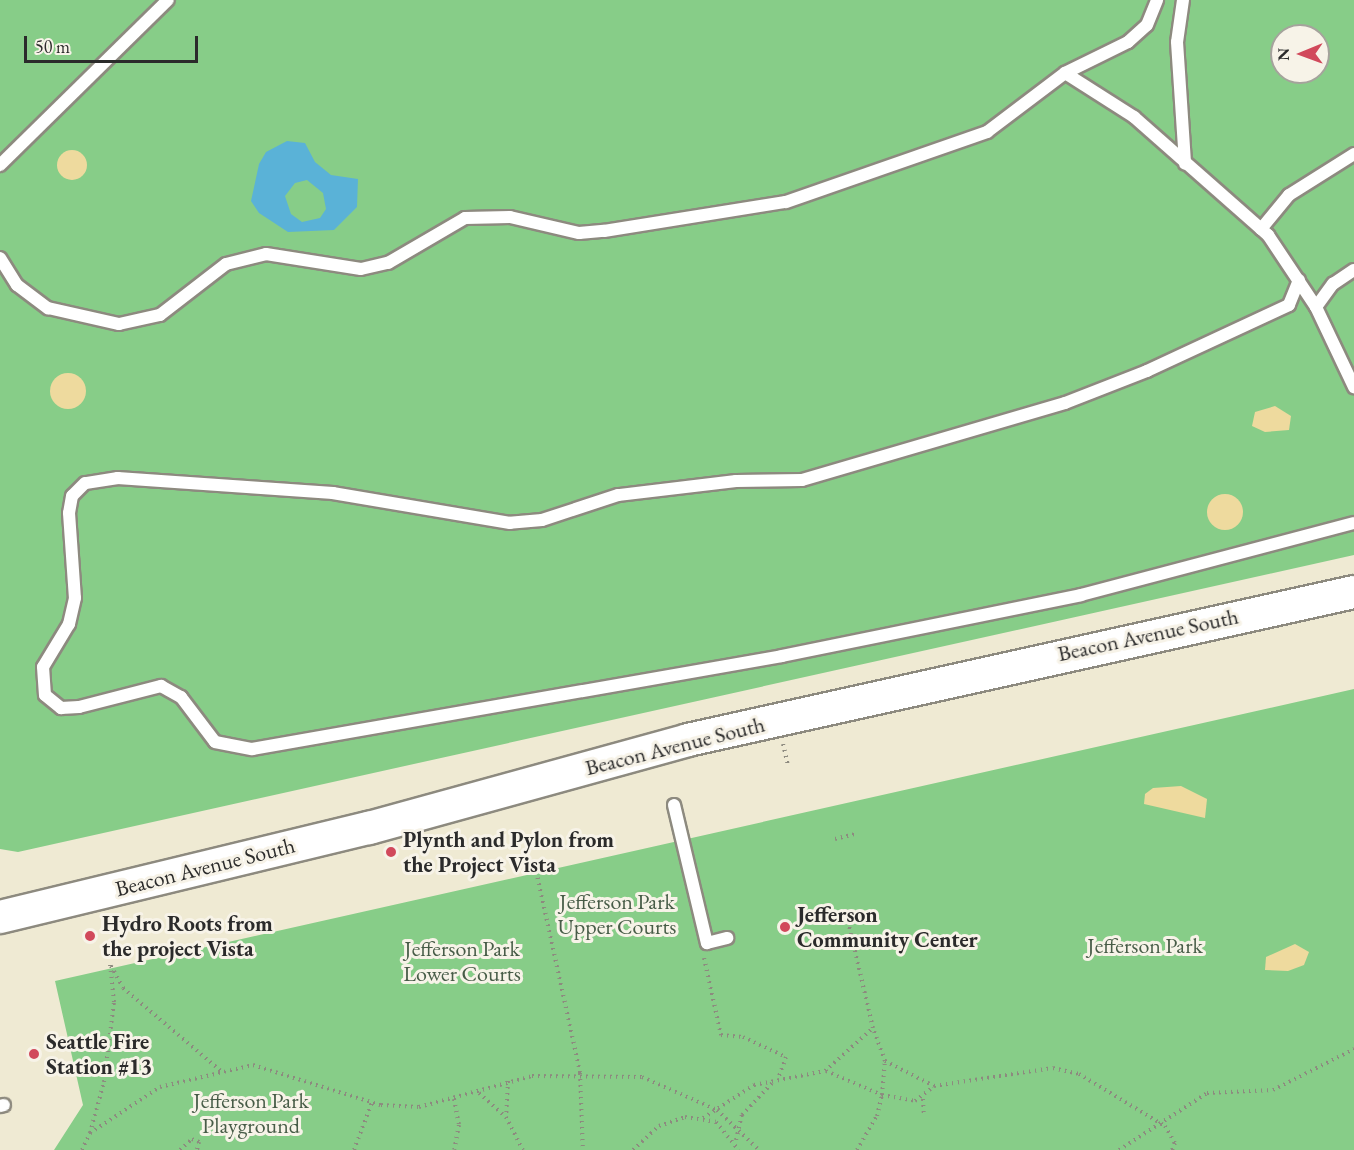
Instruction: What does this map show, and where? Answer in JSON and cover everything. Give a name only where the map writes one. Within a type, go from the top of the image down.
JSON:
[{"type":"main road","name":"Beacon Avenue South","points":[[0,916],[369,828],[688,740],[1354,592]]},
{"type":"lane","points":[[0,165],[168,0]]},
{"type":"lane","points":[[0,258],[17,285],[48,308],[87,321],[142,322],[160,315],[226,264],[266,254],[361,269],[388,263],[465,218],[510,217],[587,232],[786,202],[987,132],[1065,73],[1128,42],[1147,25],[1157,0]]},
{"type":"lane","points":[[1183,0],[1178,42],[1185,164]]},
{"type":"lane","points":[[1065,73],[1134,117],[1261,229],[1317,307],[1354,387]]},
{"type":"lane","points":[[1261,229],[1289,195],[1354,154]]},
{"type":"lane","points":[[1317,307],[1333,284],[1354,270]]},
{"type":"lane","points":[[1299,280],[1294,297],[1283,308],[1146,371],[1065,403],[802,480],[736,481],[618,495],[542,520],[510,524],[333,493],[118,478],[85,483],[72,496],[69,513],[75,598],[69,624],[43,667],[45,695],[61,708],[79,707],[161,686],[181,697],[215,742],[252,748],[782,656],[1070,597],[1354,523]]},
{"type":"lane","points":[[674,805],[707,943],[727,938]]},
{"type":"path","points":[[787,761],[788,766]]},
{"type":"path","points":[[835,839],[855,834]]},
{"type":"path","points":[[535,866],[580,1073],[583,1150]]},
{"type":"path","points":[[845,909],[873,1028],[885,1061],[882,1095],[877,1116],[857,1150]]},
{"type":"path","points":[[707,943],[704,957],[721,1035],[743,1037],[786,1057],[777,1080],[737,1126],[736,1141],[739,1150]]},
{"type":"path","points":[[82,1150],[90,1134],[104,1082],[114,1002],[110,963],[123,988],[221,1071]]},
{"type":"path","points":[[633,1150],[659,1126],[704,1118],[754,1085],[825,1071],[873,1028]]},
{"type":"path","points":[[1119,1150],[1157,1121],[1207,1093],[1273,1090],[1354,1049]]},
{"type":"path","points":[[885,1061],[934,1086],[1053,1068],[1079,1074],[1157,1121],[1175,1143],[1172,1150]]},
{"type":"path","points":[[90,1134],[160,1087],[253,1065],[372,1102],[419,1107],[479,1094],[508,1081],[580,1073],[642,1077],[717,1110],[737,1126],[759,1150]]},
{"type":"path","points":[[825,1071],[882,1095],[923,1099]]},
{"type":"path","points":[[506,1117],[508,1081]]},
{"type":"path","points":[[924,1117],[923,1099],[934,1086]]},
{"type":"path","points":[[479,1094],[506,1117],[523,1150]]},
{"type":"path","points":[[454,1099],[459,1125],[454,1150]]},
{"type":"path","points":[[354,1150],[372,1102]]},
{"type":"path","points":[[704,1118],[736,1141]]},
{"type":"path","points":[[180,1150],[192,1139],[199,1142],[197,1150]]},
{"type":"green space","points":[[0,0],[1354,0],[1354,555],[18,852],[0,849]]},
{"type":"green space","name":"Jefferson Park","points":[[1354,689],[1354,1150],[54,1150],[83,1105],[55,981]]},
{"type":"sand","points":[[72,150],[83,154],[87,165],[83,176],[72,180],[61,176],[57,165],[61,154]]},
{"type":"sand","points":[[68,373],[81,378],[86,391],[81,404],[68,409],[55,404],[50,391],[55,378]]},
{"type":"sand","points":[[1275,406],[1291,416],[1289,430],[1265,432],[1252,426],[1255,412]]},
{"type":"sand","points":[[1225,494],[1238,499],[1243,512],[1238,525],[1225,530],[1212,525],[1207,512],[1212,499]]},
{"type":"sand","points":[[1181,786],[1207,799],[1205,818],[1144,804],[1145,794],[1153,788]]},
{"type":"sand","points":[[1295,944],[1309,952],[1304,965],[1288,971],[1265,970],[1266,957]]},
{"type":"water","points":[[287,141],[305,143],[315,162],[331,175],[358,179],[357,207],[334,230],[288,232],[259,213],[251,201],[259,164],[266,152]],"holes":[[[307,180],[323,193],[326,209],[320,218],[302,222],[291,214],[285,196],[295,183]]]},
{"type":"place","name":"Plynth and Pylon from the Project Vista","points":[[391,852]]},
{"type":"place","name":"Jefferson Community Center","points":[[785,927]]},
{"type":"place","name":"Hydro Roots from the project Vista","points":[[90,936]]},
{"type":"place","name":"Seattle Fire Station #13","points":[[34,1054]]},
{"type":"park label","name":"Jefferson Park Upper Courts","points":[[617,914]]},
{"type":"park label","name":"Jefferson Park Lower Courts","points":[[462,960]]},
{"type":"park label","name":"Jefferson Park Playground","points":[[251,1112]]}]
